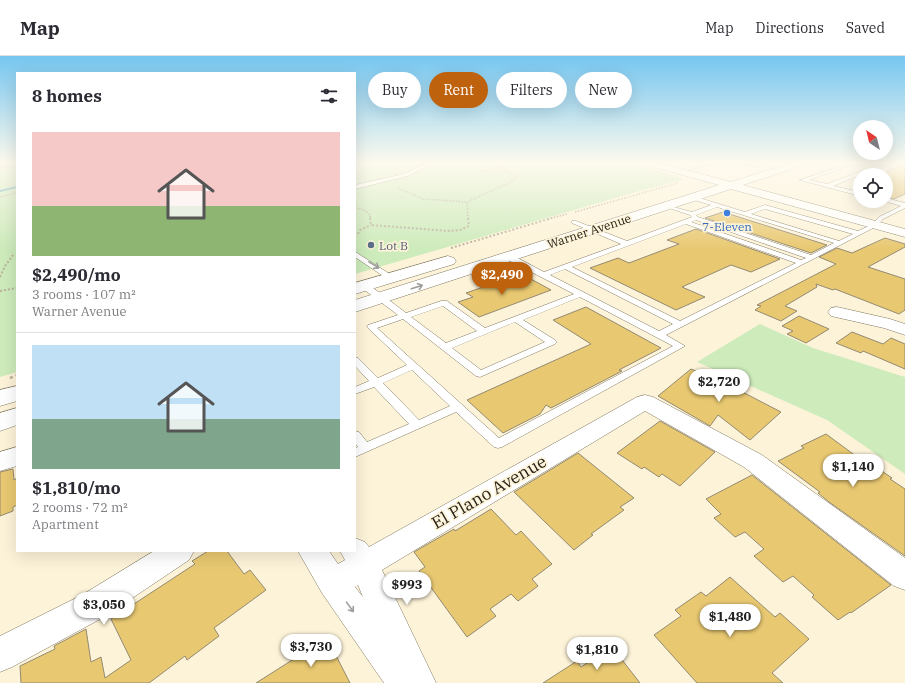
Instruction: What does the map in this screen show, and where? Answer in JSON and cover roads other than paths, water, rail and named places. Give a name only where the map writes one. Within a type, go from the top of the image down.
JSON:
[{"type":"main road","name":"Warner Avenue","points":[[615,210],[678,192]]},
{"type":"main road","name":"Warner Avenue","points":[[356,306],[693,198],[703,192]]},
{"type":"main road","points":[[778,192],[878,221],[905,233]]},
{"type":"main road","name":"Warner Avenue","points":[[360,288],[600,214]]},
{"type":"main road","points":[[878,221],[905,224]]},
{"type":"main road","points":[[0,398],[16,393]]},
{"type":"main road","points":[[0,422],[16,416]]},
{"type":"street","points":[[838,312],[875,320],[905,330]]},
{"type":"street","name":"El Plano Avenue","points":[[333,583],[359,558],[645,402],[753,461],[905,576]]},
{"type":"street","points":[[0,462],[16,456]]},
{"type":"street","points":[[0,655],[93,606],[177,552]]},
{"type":"street","points":[[313,552],[333,583],[406,683]]},
{"type":"street","points":[[359,558],[418,683]]},
{"type":"lane","points":[[693,198],[840,243]]},
{"type":"lane","points":[[893,202],[904,206]]},
{"type":"lane","points":[[543,275],[686,222],[694,216],[717,205]]},
{"type":"lane","points":[[668,206],[811,257]]},
{"type":"lane","points":[[659,335],[840,243],[904,206]]},
{"type":"lane","points":[[745,214],[764,207],[858,233]]},
{"type":"lane","points":[[574,222],[627,244]]},
{"type":"lane","points":[[686,222],[801,262]]},
{"type":"lane","points":[[356,255],[392,278]]},
{"type":"lane","points":[[484,332],[444,303],[371,327],[498,444],[680,346],[509,257]]},
{"type":"lane","points":[[566,266],[680,324]]},
{"type":"lane","points":[[360,288],[380,298],[480,374],[552,342],[516,319]]},
{"type":"lane","points":[[445,347],[580,294]]},
{"type":"lane","points":[[356,361],[417,425]]},
{"type":"lane","points":[[356,391],[414,366]]},
{"type":"lane","points":[[356,438],[360,451],[457,406]]},
{"type":"place","name":"7-Eleven","points":[[727,213]]},
{"type":"place","name":"Lot B","points":[[371,245]]}]
